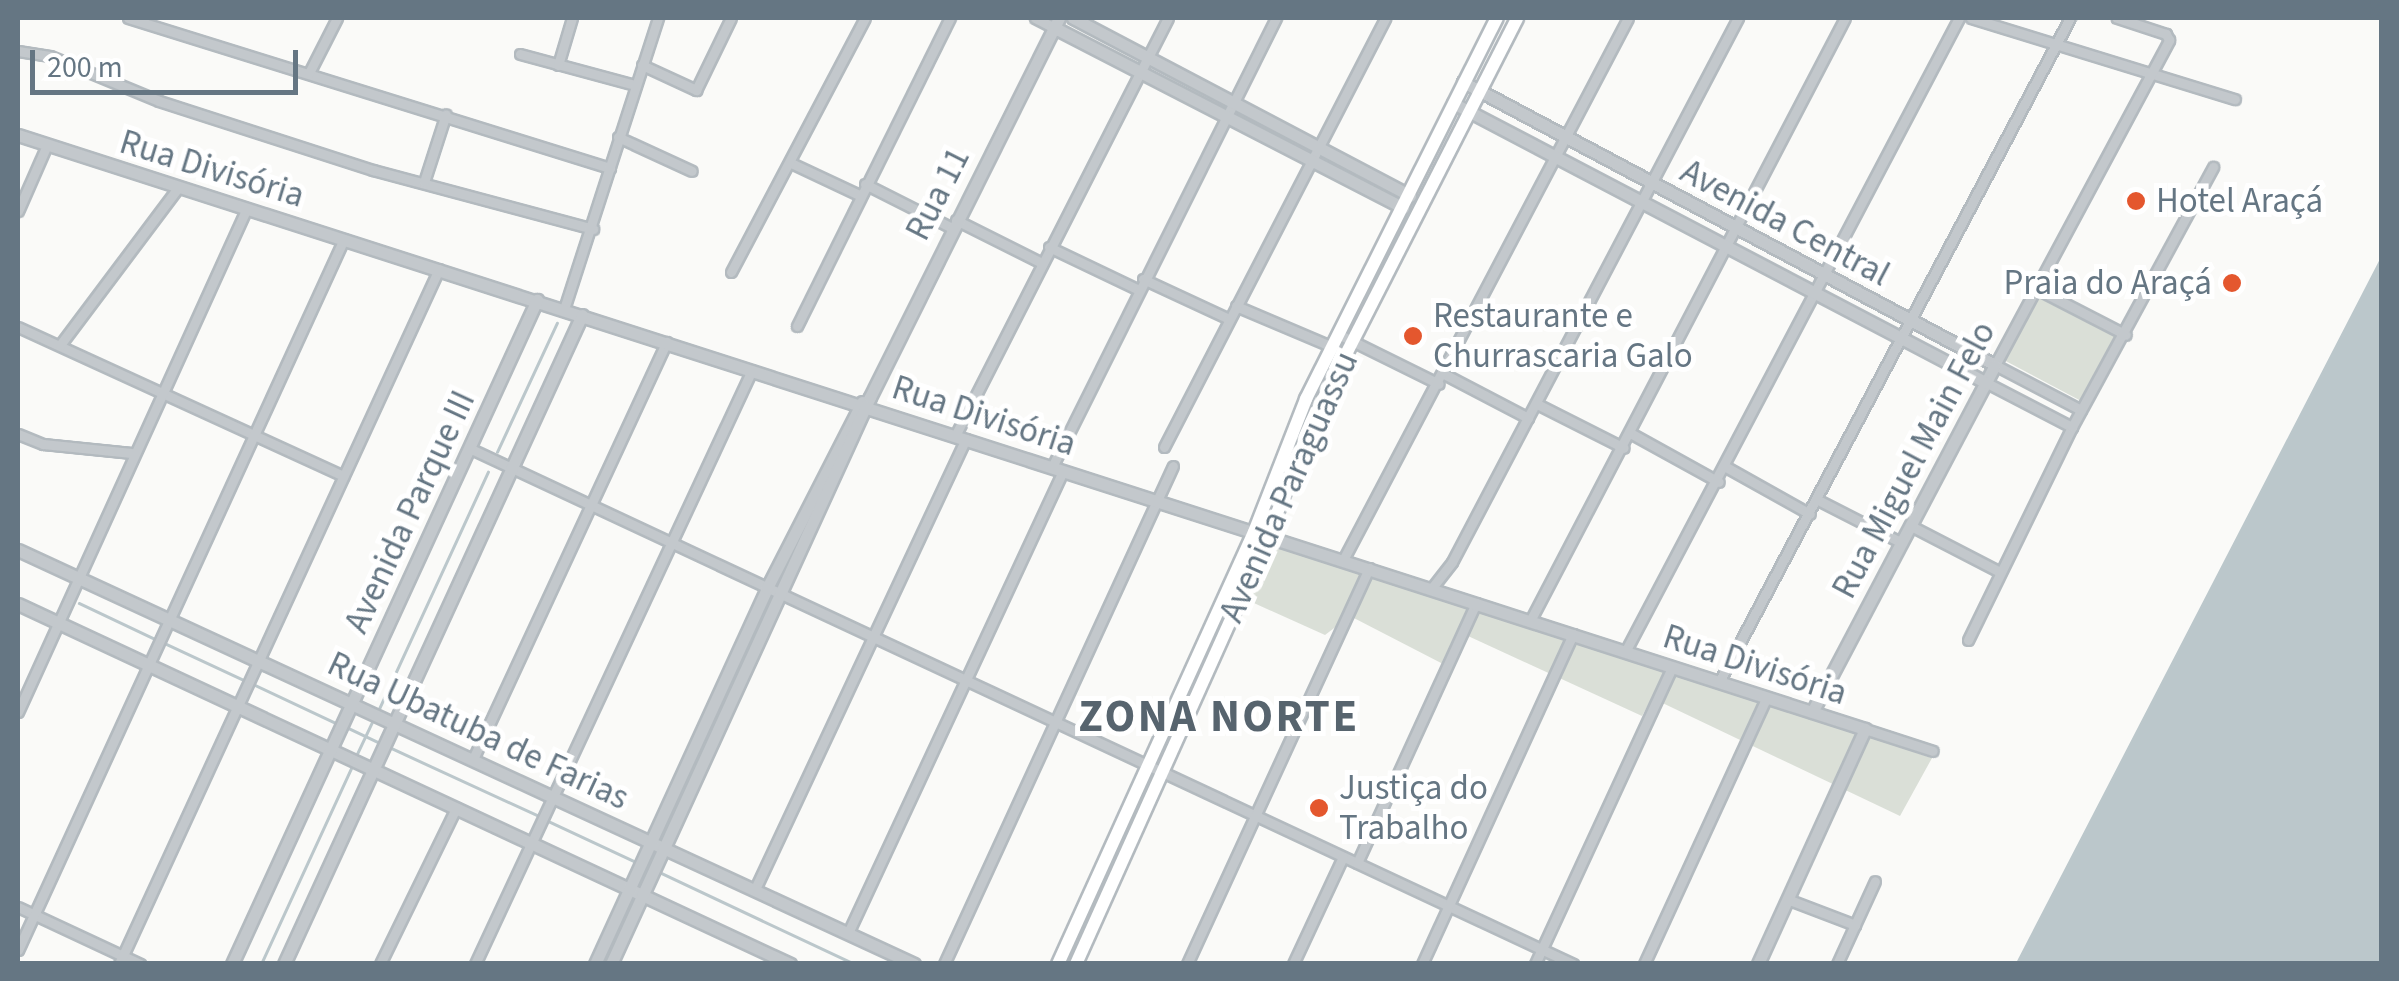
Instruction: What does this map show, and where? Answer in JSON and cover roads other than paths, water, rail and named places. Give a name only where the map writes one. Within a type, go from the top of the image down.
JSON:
[{"type":"main road","name":"Avenida Paraguassu","points":[[1076,964],[1162,772],[1343,344],[1463,82],[1497,18]]},
{"type":"main road","name":"Avenida Paraguassu","points":[[1343,344],[1517,18]]},
{"type":"main road","name":"Avenida Paraguassu","points":[[1058,964],[1148,766],[1261,535]]},
{"type":"street","points":[[128,18],[610,168]]},
{"type":"street","points":[[309,74],[337,18]]},
{"type":"street","points":[[558,65],[572,18]]},
{"type":"street","points":[[564,309],[593,229],[658,18]]},
{"type":"street","points":[[642,66],[696,90],[731,18]]},
{"type":"street","points":[[730,272],[792,163],[865,18]]},
{"type":"street","points":[[796,326],[950,18]]},
{"type":"street","points":[[1034,18],[1056,22],[1140,73],[1310,161],[1407,202]]},
{"type":"street","points":[[1073,18],[1319,143],[1407,202]]},
{"type":"street","points":[[755,890],[1042,263],[1168,18]]},
{"type":"street","points":[[848,933],[1142,279],[1276,18]]},
{"type":"street","points":[[1164,447],[1385,18]]},
{"type":"street","points":[[1343,560],[1628,18]]},
{"type":"street","points":[[1431,589],[1452,562],[1537,404],[1738,18]]},
{"type":"street","points":[[1530,620],[1632,434],[1845,18]]},
{"type":"street","points":[[1625,652],[1726,468],[1823,274],[1959,18]]},
{"type":"street","points":[[1970,18],[2236,99]]},
{"type":"street","points":[[1719,682],[2070,18]]},
{"type":"street","name":"Rua Miguel Main Felo","points":[[1812,712],[2152,75],[2168,37],[2116,18]]},
{"type":"street","name":"Rua 11","points":[[865,403],[1056,22]]},
{"type":"street","points":[[18,51],[50,56],[160,101],[593,229]]},
{"type":"street","points":[[520,54],[635,85]]},
{"type":"street","name":"Avenida Central","points":[[1463,82],[2082,410]]},
{"type":"street","name":"Avenida Central","points":[[1453,104],[2072,427]]},
{"type":"street","points":[[424,182],[446,114]]},
{"type":"street","name":"Rua Divisória","points":[[18,135],[176,189],[865,403],[960,438],[1933,750]]},
{"type":"street","points":[[618,138],[692,171]]},
{"type":"street","points":[[18,212],[46,145]]},
{"type":"street","points":[[792,163],[859,196]]},
{"type":"street","points":[[1968,640],[2072,427],[2126,335],[2212,167]]},
{"type":"street","points":[[865,184],[1042,263]]},
{"type":"street","points":[[60,345],[176,189]]},
{"type":"street","points":[[18,712],[79,583],[161,389],[246,210]]},
{"type":"street","points":[[18,950],[251,432],[344,239]]},
{"type":"street","points":[[1050,247],[1137,290]]},
{"type":"street","points":[[121,959],[248,693],[439,269]]},
{"type":"street","points":[[1142,279],[1229,319]]},
{"type":"street","points":[[2035,288],[2126,335]]},
{"type":"street","name":"Avenida Parque III","points":[[232,964],[336,748],[346,717],[357,706],[537,300]]},
{"type":"street","points":[[1236,306],[1441,379],[1528,418]]},
{"type":"street","points":[[284,964],[389,738],[389,721],[513,470],[582,315]]},
{"type":"street","points":[[18,327],[161,389],[343,476]]},
{"type":"street","points":[[473,759],[667,342]]},
{"type":"street","points":[[475,964],[668,542],[752,370]]},
{"type":"street","points":[[611,964],[649,846],[768,588],[865,403]]},
{"type":"street","points":[[595,964],[638,887],[663,855],[865,403]]},
{"type":"street","points":[[1537,404],[1624,448]]},
{"type":"street","points":[[18,434],[43,444],[132,453]]},
{"type":"street","points":[[1632,434],[1718,482]]},
{"type":"street","points":[[469,448],[1573,964]]},
{"type":"street","points":[[944,964],[1173,466]]},
{"type":"street","points":[[1726,468],[1810,514]]},
{"type":"street","points":[[1818,500],[1902,542]]},
{"type":"street","points":[[1911,526],[1998,572]]},
{"type":"street","name":"Rua Ubatuba de Farias","points":[[18,550],[165,623],[262,662],[552,796],[663,855],[755,890],[914,964]]},
{"type":"street","points":[[1187,964],[1369,568]]},
{"type":"street","points":[[1357,863],[1476,603]]},
{"type":"street","points":[[18,604],[150,660],[241,708],[336,748],[359,764],[377,764],[456,808],[638,887],[790,964]]},
{"type":"street","points":[[1422,964],[1573,634]]},
{"type":"street","points":[[1535,964],[1672,667]]},
{"type":"street","points":[[1644,964],[1768,697]]},
{"type":"street","points":[[1758,964],[1865,729]]},
{"type":"street","points":[[380,964],[456,808]]},
{"type":"street","points":[[1293,964],[1343,857]]},
{"type":"street","points":[[1837,964],[1875,881]]},
{"type":"street","points":[[1787,898],[1855,924]]},
{"type":"street","points":[[18,908],[121,959],[140,964]]},
{"type":"waterway","points":[[497,452],[557,323]]},
{"type":"waterway","points":[[378,711],[488,472]]},
{"type":"waterway","points":[[79,603],[155,639]]},
{"type":"waterway","points":[[162,642],[246,681]]},
{"type":"waterway","points":[[253,684],[336,723]]},
{"type":"waterway","points":[[356,756],[374,718]]},
{"type":"waterway","points":[[344,726],[382,744]]},
{"type":"waterway","points":[[389,747],[541,817]]},
{"type":"waterway","points":[[261,964],[353,764]]},
{"type":"waterway","points":[[548,821],[636,862]]},
{"type":"waterway","points":[[657,871],[855,964]]},
{"type":"place","name":"Hotel Araçá","points":[[2136,201]]},
{"type":"place","name":"Praia do Araçá","points":[[2232,283]]},
{"type":"place","name":"Restaurante e Churrascaria Galo","points":[[1413,336]]},
{"type":"place","name":"Justiça do Trabalho","points":[[1319,808]]},
{"type":"district","name":"ZONA NORTE","points":[[1219,718]]}]
